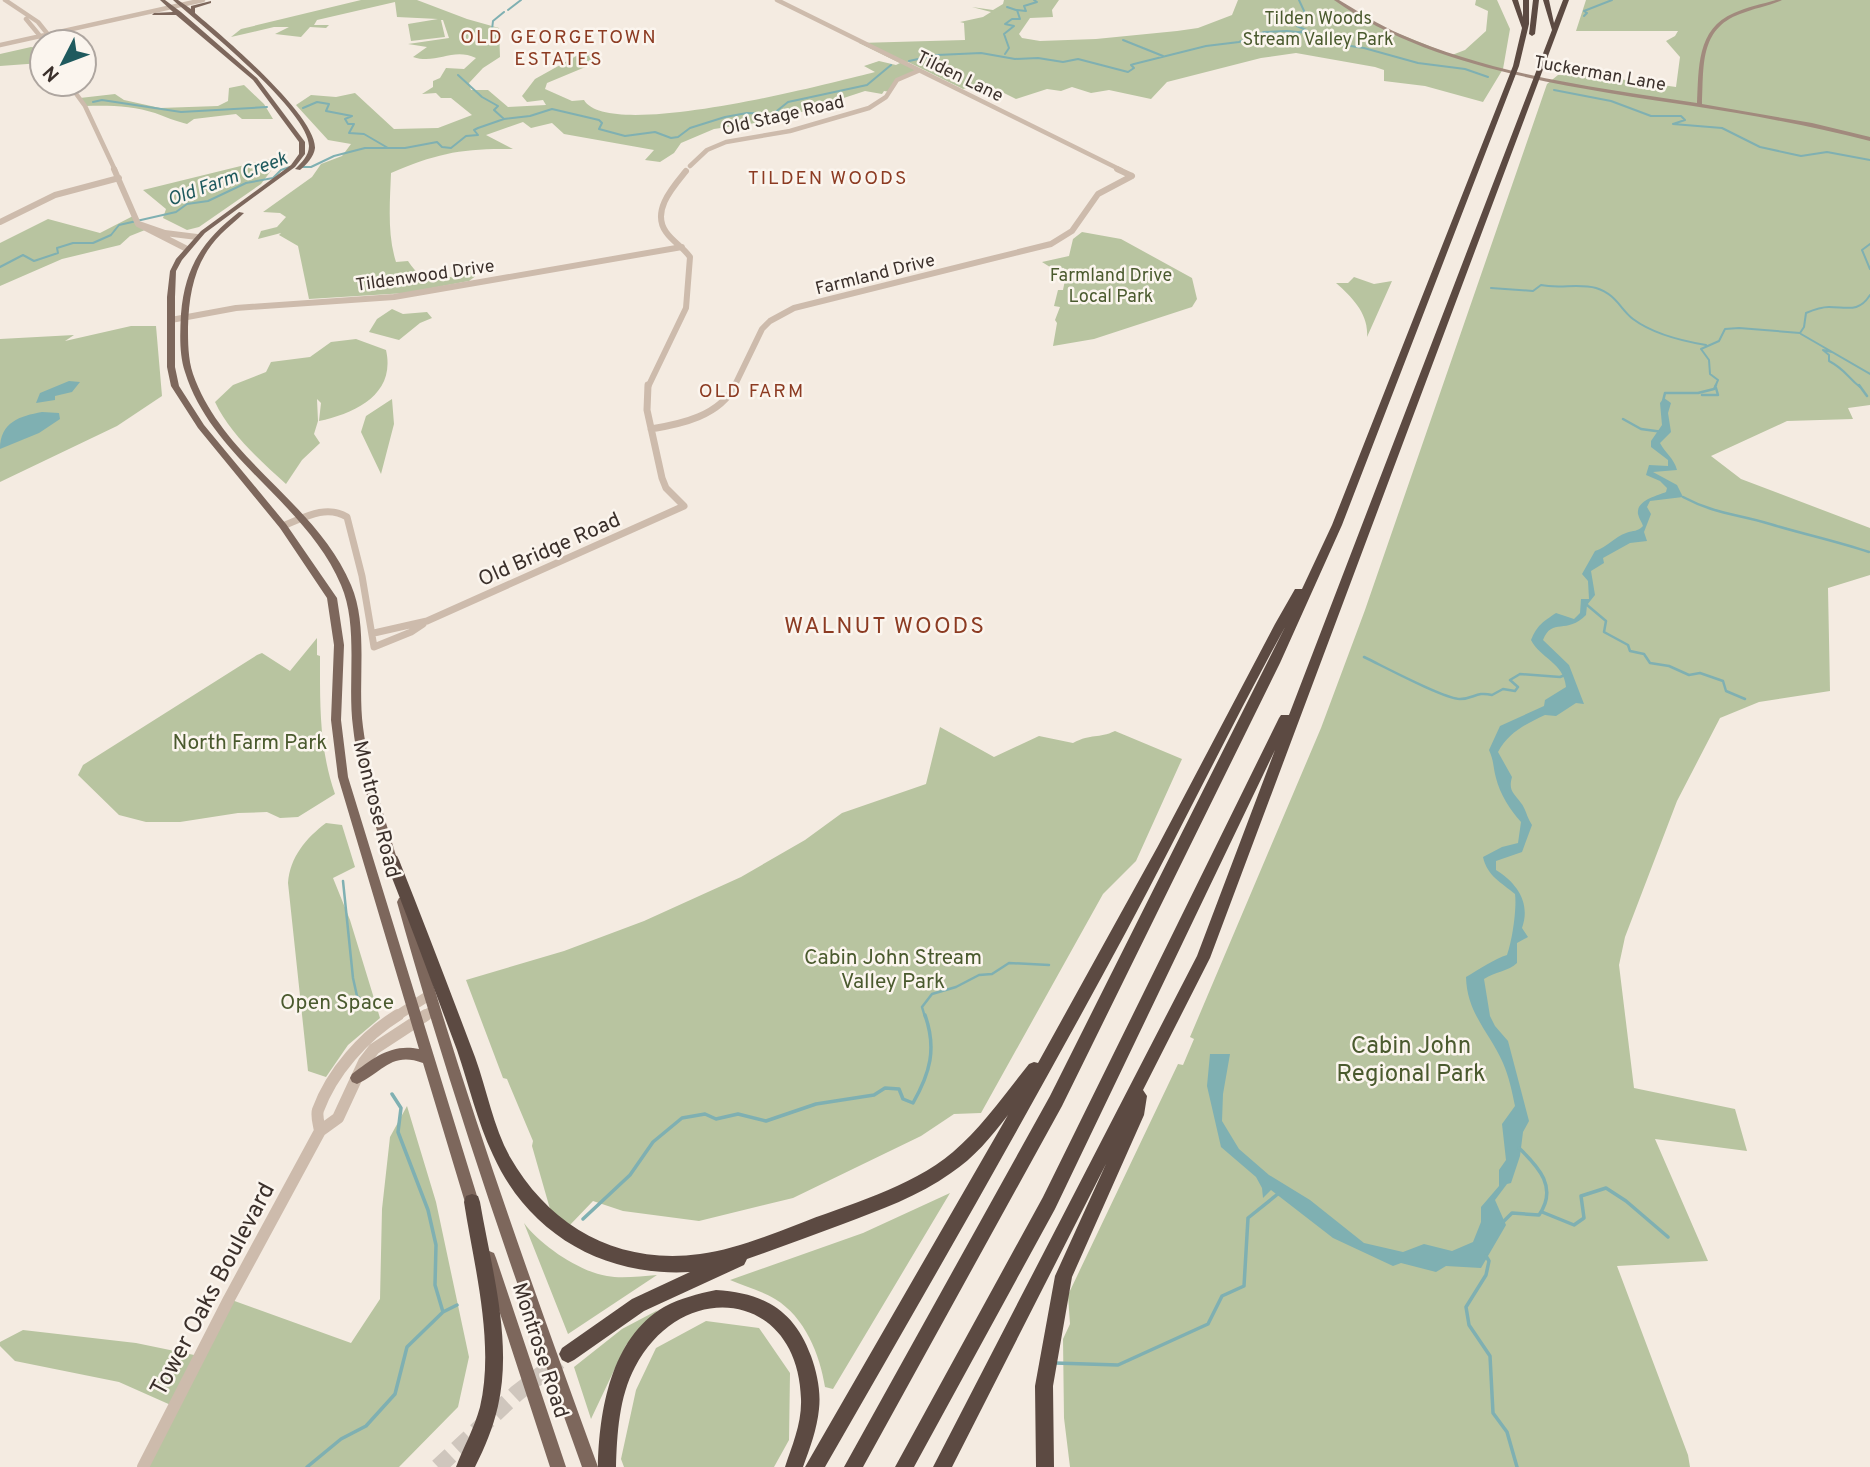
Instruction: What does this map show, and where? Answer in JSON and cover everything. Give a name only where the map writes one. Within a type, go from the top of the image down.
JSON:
[{"type":"highway","points":[[1515,0],[1524,37]]},
{"type":"highway","points":[[1514,70],[1524,37],[1526,0]]},
{"type":"highway","points":[[853,1467],[1056,1101],[1274,663],[1338,525],[1514,70],[1532,32],[1536,0]]},
{"type":"highway","points":[[1546,0],[1553,28]]},
{"type":"highway","points":[[1553,28],[1557,0]]},
{"type":"highway","points":[[942,1467],[1143,1080],[1203,958],[1553,28],[1566,0]]},
{"type":"highway","points":[[814,1467],[947,1242],[1164,849],[1261,657],[1338,525]]},
{"type":"highway","points":[[904,1467],[1049,1203],[1320,645]]},
{"type":"highway","points":[[392,860],[430,954],[503,1160],[523,1194],[541,1213],[565,1234],[600,1251],[668,1265],[701,1263],[780,1240]]},
{"type":"highway","points":[[568,1354],[638,1304],[780,1240],[913,1187],[946,1167],[972,1145],[1057,1040]]},
{"type":"highway","points":[[1045,1467],[1044,1386],[1063,1276],[1136,1115],[1143,1080]]},
{"type":"highway","points":[[465,1467],[485,1426],[495,1377],[494,1350],[472,1202]]},
{"type":"highway","points":[[607,1467],[609,1424],[614,1398],[636,1347],[668,1314],[699,1301],[716,1299],[732,1299],[768,1310],[783,1323],[804,1359],[809,1384],[810,1414],[794,1467]]},
{"type":"main road","points":[[162,0],[255,79],[302,142],[301,162]]},
{"type":"main road","points":[[175,0],[270,83],[309,136],[312,148],[288,175]]},
{"type":"main road","name":"Tuckerman Lane","points":[[1336,0],[1379,26],[1460,57],[1527,74],[1812,124],[1870,139]]},
{"type":"main road","points":[[1699,104],[1707,43],[1714,28],[1734,15],[1780,0]]},
{"type":"main road","points":[[193,13],[194,7],[209,1]]},
{"type":"main road","points":[[154,14],[176,10]]},
{"type":"main road","points":[[195,26],[210,35],[216,35]]},
{"type":"main road","name":"Montrose Road","points":[[288,175],[197,237],[173,271],[170,366],[175,386],[201,426],[283,526],[332,598],[339,645],[336,720],[339,758],[361,842],[472,1202],[558,1467]]},
{"type":"main road","name":"Montrose Road","points":[[288,175],[233,219],[203,251],[188,279],[186,358],[195,390],[230,441],[301,519],[336,563],[347,588],[354,614],[356,711],[366,774],[430,1003],[478,1155],[590,1467]]},
{"type":"main road","points":[[197,237],[202,242],[203,251]]},
{"type":"main road","points":[[357,1077],[397,1052],[415,1052],[429,1059]]},
{"type":"street","points":[[5,0],[29,14],[42,28]]},
{"type":"street","name":"Tilden Lane","points":[[777,0],[1132,176]]},
{"type":"street","points":[[138,17],[209,1]]},
{"type":"street","points":[[16,8],[34,28]]},
{"type":"street","points":[[88,28],[154,14]]},
{"type":"street","points":[[0,46],[28,42]]},
{"type":"street","name":"Old Stage Road","points":[[684,506],[666,488],[662,478],[646,400],[648,385],[686,308],[691,265],[687,250],[664,229],[664,198],[706,151],[726,142],[790,131],[869,108],[886,97],[897,80],[918,71]]},
{"type":"street","points":[[80,98],[78,102],[81,109],[88,114],[138,224],[154,236],[179,241],[187,249]]},
{"type":"street","name":"Farmland Drive","points":[[651,429],[700,417],[726,399],[762,329],[780,314],[794,308],[1051,244],[1072,231],[1098,194],[1132,176]]},
{"type":"street","points":[[0,222],[55,195],[119,178]]},
{"type":"street","points":[[138,224],[164,233],[197,237]]},
{"type":"street","name":"Tildenwood Drive","points":[[171,320],[236,308],[394,297],[682,247]]},
{"type":"street","name":"Old Bridge Road","points":[[427,621],[374,633],[374,647],[684,506]]},
{"type":"street","points":[[283,526],[330,510],[341,511],[347,517],[374,633]]},
{"type":"street","name":"Tower Oaks Boulevard","points":[[320,1131],[317,1112],[348,1057],[364,1040],[412,1005],[430,1003]]},
{"type":"street","name":"Tower Oaks Boulevard","points":[[143,1467],[229,1299],[320,1131],[338,1118],[357,1077],[374,1049],[417,1019],[430,1003]]},
{"type":"green space","name":"Tilden Woods Stream Valley Park","points":[[361,0],[417,0],[499,28],[500,57],[483,68],[469,83],[471,90],[488,90],[508,107],[546,105],[543,100],[527,102],[522,96],[535,79],[587,50],[595,63],[547,83],[545,89],[572,101],[584,100],[602,111],[633,115],[722,106],[875,72],[864,66],[879,61],[896,65],[900,63],[859,43],[965,40],[964,23],[960,22],[983,17],[991,12],[972,7],[993,10],[1003,4],[1004,0],[1059,0],[1052,10],[1053,17],[1030,18],[1019,34],[1022,38],[1040,41],[1096,39],[1198,28],[1232,15],[1238,0],[1335,0],[1379,26],[1452,55],[1465,50],[1486,31],[1488,11],[1475,5],[1476,0],[1497,0],[1510,29],[1503,69],[1483,102],[1425,86],[1384,81],[1384,70],[1375,67],[1296,53],[1261,58],[1167,82],[1151,99],[1109,90],[1091,93],[1072,87],[1061,91],[1047,89],[1016,99],[984,83],[963,89],[908,62],[902,63],[918,71],[897,80],[891,92],[884,91],[882,94],[865,91],[777,120],[714,129],[681,143],[674,153],[660,162],[645,160],[654,150],[564,134],[552,123],[531,128],[523,122],[486,135],[513,149],[450,153],[391,173],[390,229],[396,262],[408,261],[425,277],[453,278],[470,270],[477,275],[469,281],[406,293],[309,299],[298,246],[279,235],[281,233],[258,239],[261,231],[277,227],[286,217],[280,213],[263,212],[312,177],[321,164],[342,156],[351,144],[328,140],[296,105],[311,95],[336,97],[355,93],[394,129],[438,128],[472,115],[451,98],[441,98],[436,93],[422,94],[433,87],[433,81],[440,78],[446,68],[464,69],[476,58],[459,54],[430,59],[413,57],[427,47],[408,44],[449,38],[441,20],[445,37],[411,41],[408,24],[438,19],[397,17],[395,2],[317,20],[314,25],[329,25],[326,28],[310,27],[301,37],[275,34],[289,27],[274,27],[231,37],[241,29]]},
{"type":"green space","name":"Cabin John Regional Park","points":[[1586,0],[1870,0],[1870,405],[1848,408],[1853,419],[1787,421],[1711,456],[1741,479],[1870,528],[1870,575],[1828,588],[1830,691],[1759,702],[1720,718],[1677,801],[1625,937],[1619,965],[1634,1088],[1735,1109],[1747,1151],[1655,1139],[1708,1261],[1617,1266],[1688,1455],[1690,1467],[1070,1467],[1064,1418],[1063,1339],[1070,1324],[1068,1295],[1178,1064],[1183,1065],[1194,1039],[1190,1037],[1321,728],[1365,610],[1547,84],[1558,75],[1598,76],[1676,87],[1680,57],[1666,41],[1678,31],[1576,31]]},
{"type":"green space","points":[[28,48],[28,64],[0,66],[0,54]]},
{"type":"green space","points":[[244,85],[264,104],[273,119],[242,119],[236,114],[194,119],[187,124],[138,109],[86,106],[80,98],[115,94],[124,100],[160,108],[218,106],[228,101],[229,88]]},
{"type":"green space","points":[[282,156],[261,184],[199,227],[187,230],[163,218],[166,209],[143,190]]},
{"type":"green space","points":[[133,216],[145,230],[130,236],[120,245],[62,259],[0,286],[0,243],[48,219],[100,233]]},
{"type":"green space","name":"Farmland Drive Local Park","points":[[1082,232],[1121,239],[1192,278],[1197,299],[1192,307],[1094,339],[1053,346],[1057,323],[1055,320],[1060,307],[1054,306],[1058,290],[1063,290],[1066,275],[1063,274],[1064,268],[1050,267],[1042,262],[1069,256],[1073,239]]},
{"type":"green space","points":[[1354,277],[1374,284],[1392,281],[1367,337],[1362,313],[1336,283],[1348,283]]},
{"type":"green space","points":[[392,309],[403,314],[427,312],[432,318],[420,323],[399,340],[369,332],[377,319]]},
{"type":"green space","points":[[131,326],[156,326],[162,396],[117,426],[0,482],[0,339],[74,335],[65,341]]},
{"type":"green space","points":[[356,339],[386,350],[388,365],[385,379],[379,390],[359,407],[319,421],[321,403],[317,399],[318,421],[314,434],[320,443],[302,460],[286,484],[237,436],[215,402],[233,385],[266,372],[271,362],[310,357],[331,342]]},
{"type":"green space","points":[[392,399],[394,424],[381,474],[361,432],[366,416]]},
{"type":"green space","name":"North Farm Park","points":[[317,638],[323,743],[335,794],[298,817],[280,818],[267,812],[238,813],[180,822],[146,822],[119,815],[78,775],[83,765],[257,655],[262,653],[290,671]]},
{"type":"green space","name":"Cabin John Stream Valley Park","points":[[940,727],[994,757],[1039,736],[1073,743],[1115,731],[1182,759],[1136,861],[1103,894],[981,1113],[954,1114],[921,1136],[793,1198],[699,1221],[623,1211],[593,1201],[569,1226],[550,1209],[532,1146],[533,1141],[507,1079],[503,1078],[466,980],[564,951],[644,921],[741,877],[805,840],[842,813],[926,784]]},
{"type":"green space","name":"Open Space","points":[[326,823],[342,825],[355,867],[333,878],[350,920],[380,1018],[348,1045],[326,1077],[308,1071],[288,883],[292,865],[300,849]]},
{"type":"green space","points":[[407,1106],[436,1202],[469,1357],[458,1407],[399,1467],[143,1467],[173,1406],[119,1382],[15,1361],[0,1346],[0,1342],[23,1330],[136,1343],[199,1356],[229,1299],[351,1343],[380,1299],[382,1209],[390,1137]]},
{"type":"green space","points":[[950,1193],[833,1389],[825,1387],[815,1350],[795,1316],[770,1296],[730,1280],[863,1233]]},
{"type":"green space","points":[[524,1223],[550,1248],[585,1269],[613,1277],[657,1275],[568,1334]]},
{"type":"green space","points":[[658,1310],[626,1345],[591,1419],[574,1367],[622,1329]]},
{"type":"green space","points":[[706,1321],[759,1328],[790,1373],[789,1440],[774,1467],[624,1467],[621,1459],[636,1390],[656,1348]]},
{"type":"water","points":[[69,381],[80,382],[72,392],[55,396],[55,400],[36,403],[40,393]]},
{"type":"water","points":[[1664,398],[1671,403],[1668,413],[1671,432],[1660,443],[1677,470],[1653,472],[1677,485],[1683,497],[1650,501],[1647,507],[1651,514],[1644,532],[1647,541],[1630,543],[1603,558],[1604,563],[1591,571],[1595,595],[1587,605],[1586,615],[1573,624],[1551,629],[1543,640],[1569,665],[1584,704],[1576,703],[1556,716],[1545,715],[1525,725],[1507,739],[1498,752],[1512,777],[1512,792],[1523,805],[1532,825],[1522,852],[1496,861],[1496,870],[1516,887],[1520,894],[1525,910],[1522,928],[1528,937],[1517,943],[1517,963],[1484,979],[1490,1016],[1508,1041],[1529,1121],[1523,1132],[1520,1156],[1511,1183],[1507,1184],[1495,1200],[1506,1225],[1481,1268],[1446,1266],[1436,1272],[1401,1263],[1393,1266],[1333,1238],[1271,1190],[1263,1198],[1262,1188],[1256,1177],[1221,1147],[1207,1086],[1210,1054],[1230,1054],[1223,1094],[1222,1121],[1239,1149],[1269,1175],[1310,1200],[1364,1243],[1403,1252],[1424,1244],[1452,1251],[1473,1242],[1481,1222],[1481,1207],[1499,1186],[1499,1170],[1506,1160],[1502,1124],[1515,1106],[1503,1063],[1470,1002],[1466,977],[1507,955],[1515,916],[1515,894],[1491,874],[1483,857],[1502,847],[1518,843],[1521,822],[1500,790],[1489,750],[1500,726],[1544,706],[1545,700],[1566,687],[1561,672],[1531,640],[1536,630],[1556,613],[1574,619],[1580,613],[1581,599],[1589,599],[1588,581],[1582,574],[1595,551],[1622,535],[1641,528],[1643,526],[1638,514],[1640,505],[1666,492],[1667,488],[1660,481],[1646,475],[1649,465],[1668,466],[1668,460],[1651,447],[1651,441],[1662,425],[1660,403]]},
{"type":"water","points":[[42,412],[59,413],[60,419],[39,433],[0,449],[7,426],[19,418]]},
{"type":"waterway","points":[[508,10],[521,0]]},
{"type":"waterway","points":[[1005,54],[1009,48],[1004,34],[1014,26],[1005,24],[1012,19],[1020,19],[1017,10],[1026,11],[1024,6],[1037,2],[1034,0]]},
{"type":"waterway","points":[[1299,0],[1305,13],[1300,19],[1301,25],[1297,26],[1306,30],[1299,32]]},
{"type":"waterway","points":[[1584,16],[1587,13],[1584,11],[1612,0]]},
{"type":"waterway","points":[[1007,7],[1016,10]]},
{"type":"waterway","points":[[491,38],[493,21],[504,12]]},
{"type":"waterway","name":"Old Farm Creek","points":[[909,61],[937,55],[981,53],[1015,59],[1038,58],[1063,62],[1078,59],[1128,72],[1134,68],[1131,65],[1134,64],[1206,46],[1239,42],[1264,32],[1299,32]]},
{"type":"waterway","name":"Old Farm Creek","points":[[1299,32],[1318,34],[1330,43],[1364,48],[1418,63],[1465,69],[1488,77]]},
{"type":"waterway","points":[[1123,40],[1163,56]]},
{"type":"waterway","name":"Old Farm Creek","points":[[504,119],[530,116],[552,109],[599,120],[602,123],[599,129],[625,136],[655,132],[671,138],[678,137],[690,128],[725,117],[747,113],[773,114],[788,102],[867,85],[891,65]]},
{"type":"waterway","points":[[458,75],[482,97],[498,106],[494,110],[504,119]]},
{"type":"waterway","name":"Old Farm Creek","points":[[1554,90],[1611,101],[1651,116],[1681,116],[1685,120],[1673,124],[1722,128],[1760,147],[1801,156],[1827,152],[1870,160]]},
{"type":"waterway","points":[[93,102],[102,100],[181,112],[267,107]]},
{"type":"waterway","points":[[303,108],[317,102],[329,104],[326,111],[352,116],[345,119],[348,124],[354,124],[349,133],[364,134],[388,148]]},
{"type":"waterway","name":"Old Farm Creek","points":[[388,148],[437,142],[442,147],[451,148],[466,136],[478,135],[474,130],[504,119]]},
{"type":"waterway","name":"Old Farm Creek","points":[[300,167],[311,167],[334,156],[365,148],[388,148]]},
{"type":"waterway","name":"Old Farm Creek","points":[[0,267],[23,255],[34,261],[58,253],[57,248],[73,243],[93,243],[111,235],[119,225],[176,212],[187,204],[208,201],[246,183],[273,178],[281,170],[290,167]]},
{"type":"waterway","points":[[1870,244],[1862,250],[1870,269]]},
{"type":"waterway","points":[[1491,288],[1533,291],[1541,285],[1596,288],[1609,294],[1633,319],[1649,329],[1706,345]]},
{"type":"waterway","points":[[1715,387],[1718,380],[1710,374],[1709,360],[1701,349],[1719,341],[1725,329],[1800,333],[1804,327],[1806,313],[1826,307],[1857,307],[1870,295]]},
{"type":"waterway","points":[[1801,334],[1870,374]]},
{"type":"waterway","points":[[1832,352],[1823,350],[1829,355],[1829,361],[1860,387]]},
{"type":"waterway","points":[[1859,385],[1867,396]]},
{"type":"waterway","points":[[1663,401],[1665,393],[1698,393],[1715,387]]},
{"type":"waterway","points":[[1702,395],[1718,395],[1716,388]]},
{"type":"waterway","points":[[1623,419],[1641,429],[1663,432]]},
{"type":"waterway","points":[[1683,497],[1716,510],[1869,552]]},
{"type":"waterway","points":[[1587,605],[1606,621],[1604,632],[1628,645],[1630,651],[1644,654],[1650,663],[1669,666],[1689,675],[1700,673],[1723,681],[1726,691],[1745,699]]},
{"type":"waterway","points":[[1364,657],[1428,688],[1460,699],[1482,694],[1492,695],[1503,689],[1515,691],[1518,687],[1510,680],[1520,674],[1560,677],[1565,675]]},
{"type":"waterway","points":[[343,881],[353,978],[357,996],[371,1008]]},
{"type":"waterway","points":[[925,1017],[922,1007],[932,994],[956,987],[979,975],[992,974],[1009,963],[1049,965]]},
{"type":"waterway","points":[[583,1219],[630,1175],[653,1142],[682,1118],[705,1114],[716,1119],[738,1114],[766,1121],[816,1104],[874,1095],[885,1088],[899,1089],[903,1099],[913,1103],[924,1081],[930,1060],[931,1039],[925,1015]]},
{"type":"waterway","points":[[392,1094],[401,1108],[398,1132],[428,1210],[436,1245],[435,1285],[443,1312]]},
{"type":"waterway","points":[[1503,1222],[1512,1213],[1539,1215],[1547,1196],[1544,1178],[1519,1148]]},
{"type":"waterway","points":[[1542,1212],[1574,1225],[1584,1218],[1581,1196],[1606,1188],[1626,1201],[1668,1237]]},
{"type":"waterway","points":[[1055,1363],[1118,1365],[1208,1324],[1222,1296],[1244,1286],[1248,1218],[1279,1193]]},
{"type":"waterway","points":[[1486,1256],[1489,1261],[1486,1275],[1466,1307],[1469,1325],[1490,1356],[1493,1413],[1507,1432],[1517,1467]]},
{"type":"waterway","points":[[443,1312],[457,1305]]},
{"type":"waterway","points":[[307,1467],[341,1439],[366,1426],[395,1394],[407,1347],[443,1312]]},
{"type":"tunnel","points":[[438,1467],[517,1393],[559,1361]]},
{"type":"district","name":"OLD GEORGETOWN ESTATES","points":[[559,47]]},
{"type":"district","name":"TILDEN WOODS","points":[[828,177]]},
{"type":"district","name":"OLD FARM","points":[[752,390]]},
{"type":"district","name":"WALNUT WOODS","points":[[885,625]]}]
